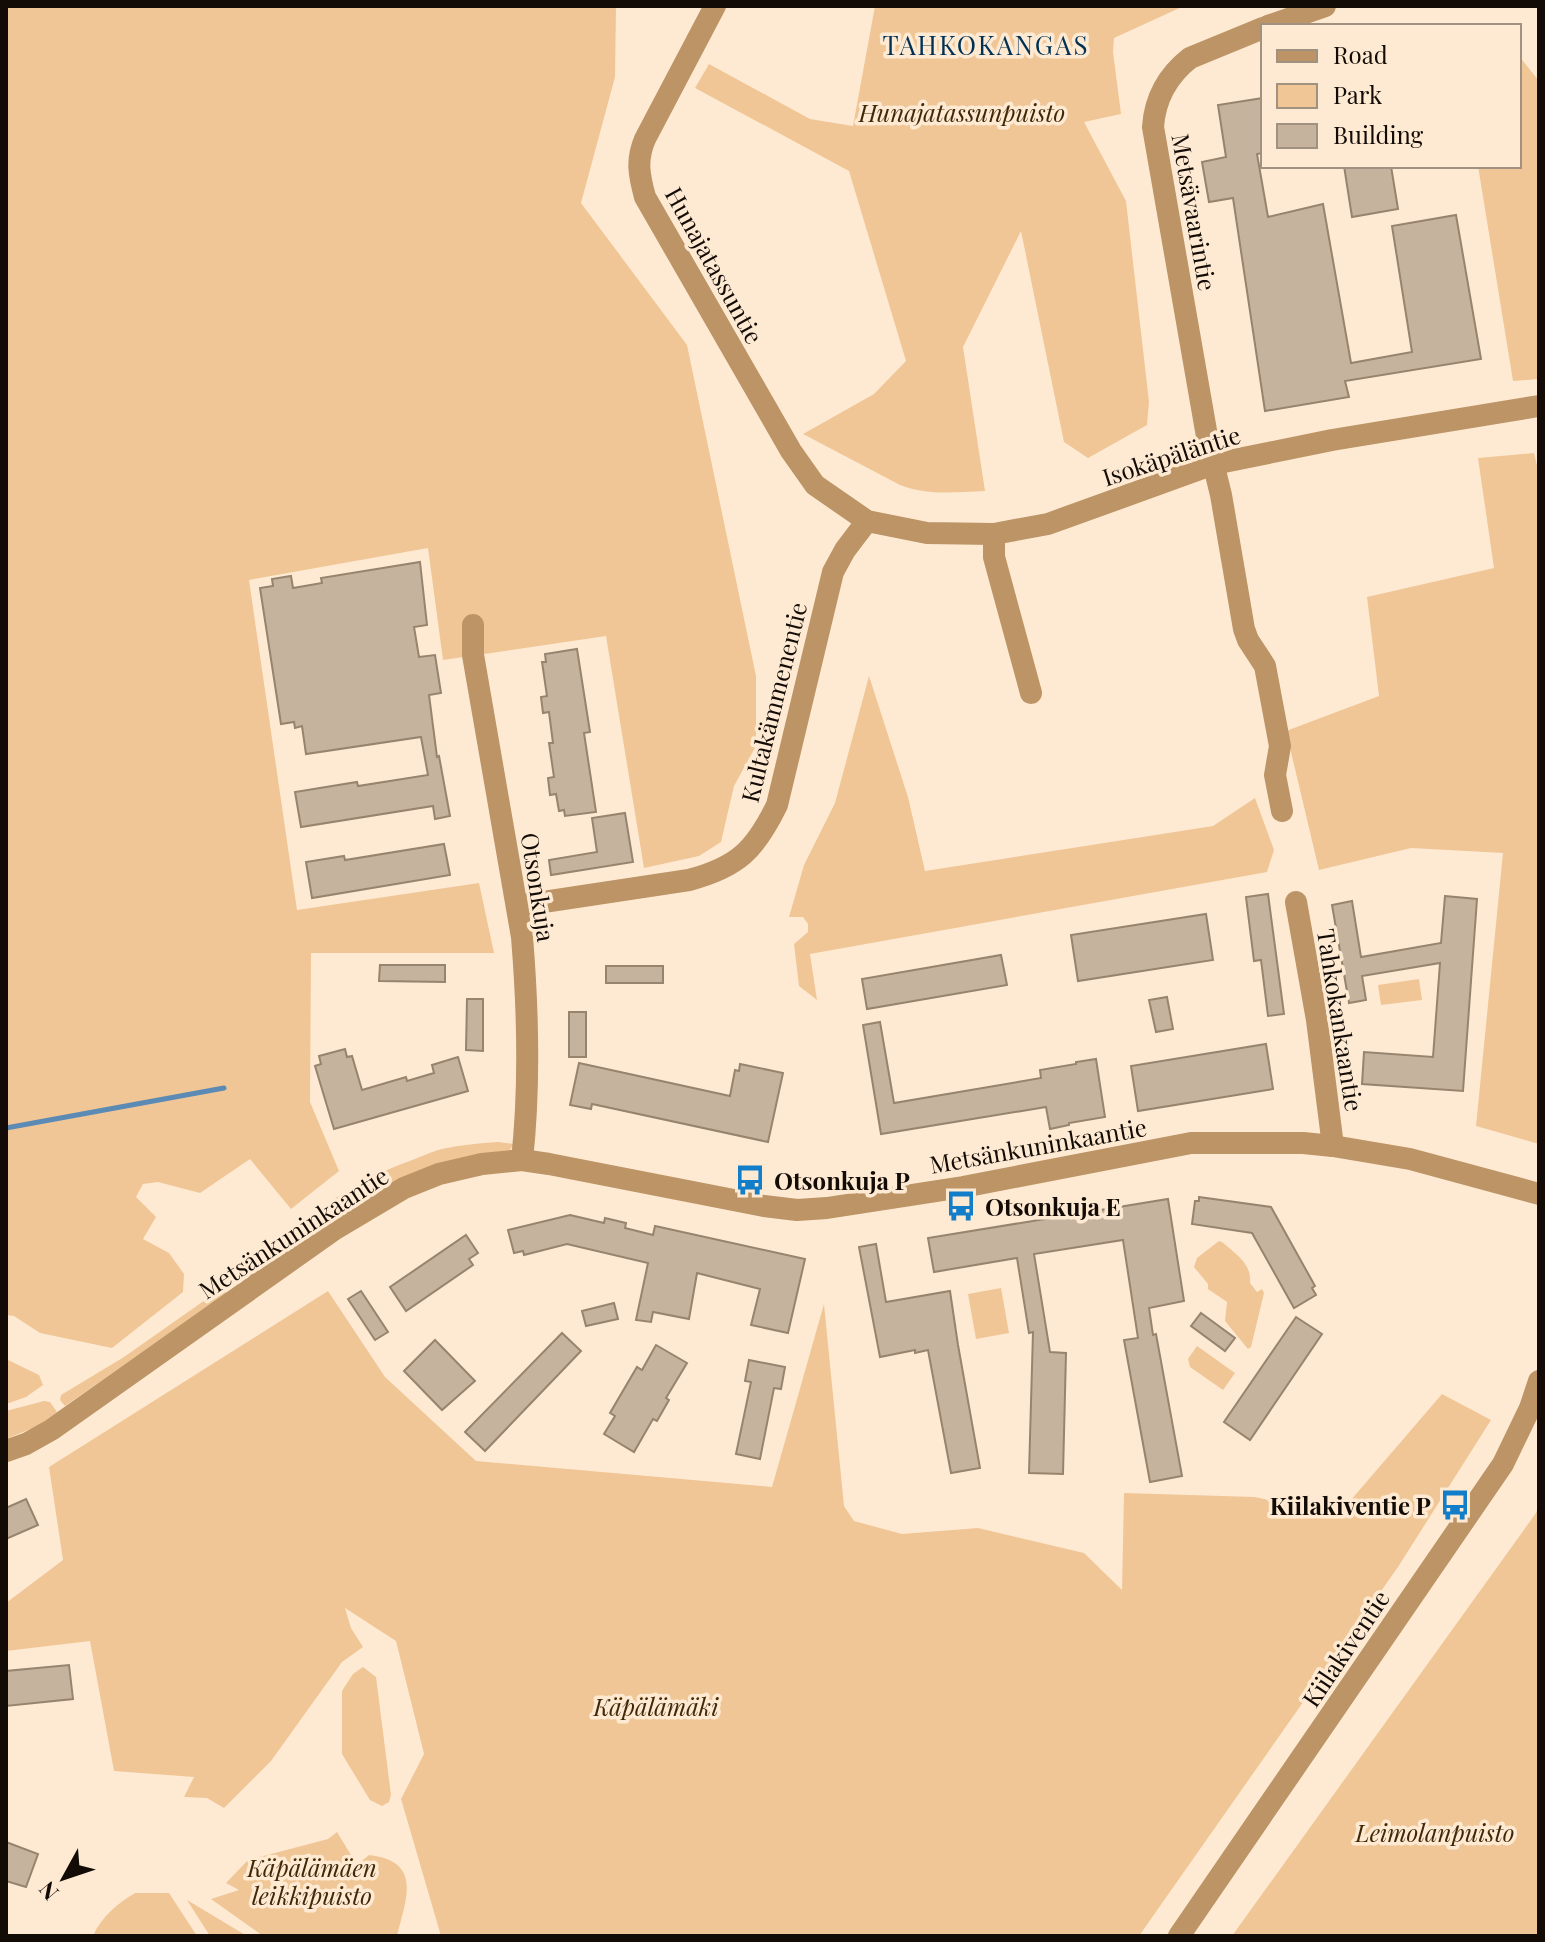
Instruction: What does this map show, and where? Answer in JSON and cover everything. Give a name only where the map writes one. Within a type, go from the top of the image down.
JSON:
[{"type":"street","name":"Hunajatassuntie","points":[[715,6],[638,154],[645,197],[791,451],[815,485],[867,521]]},
{"type":"street","name":"Metsävaarintie","points":[[1274,24],[1325,6]]},
{"type":"street","name":"Metsävaarintie","points":[[1261,29],[1190,58],[1181,65],[1161,90],[1153,127],[1244,629],[1265,666],[1280,746],[1275,775],[1282,811]]},
{"type":"street","name":"Isokäpäläntie","points":[[867,521],[927,533],[994,534],[1048,524],[1214,464],[1347,437],[1539,406]]},
{"type":"street","name":"Kultakämmenentie","points":[[517,906],[689,880],[713,873],[736,861],[752,847],[777,805],[833,572],[867,521]]},
{"type":"street","points":[[994,534],[994,557],[1031,693]]},
{"type":"street","name":"Otsonkuja","points":[[473,625],[473,655],[522,937],[525,979],[522,1160]]},
{"type":"street","name":"Tahkokankaantie","points":[[1296,902],[1317,1020],[1333,1146]]},
{"type":"street","name":"Metsänkuninkaantie","points":[[6,1451],[51,1430],[335,1229],[404,1188],[439,1174],[482,1164],[522,1160],[797,1210],[963,1187],[1191,1143],[1303,1143],[1410,1159],[1539,1194]]},
{"type":"street","name":"Kiilakiventie","points":[[1179,1936],[1503,1464],[1530,1408],[1539,1381]]},
{"type":"green space","points":[[6,6],[616,6],[615,77],[581,203],[687,345],[756,676],[756,746],[734,786],[721,842],[699,856],[644,868],[606,636],[443,660],[428,548],[249,580],[297,910],[479,883],[494,953],[311,953],[310,1102],[339,1171],[291,1209],[250,1159],[200,1193],[158,1182],[143,1184],[136,1197],[156,1217],[143,1239],[169,1253],[184,1274],[183,1292],[112,1348],[40,1333],[14,1316],[6,1315]]},
{"type":"green space","name":"Hunajatassunpuisto","points":[[875,6],[1184,6],[1114,38],[1121,114],[1084,122],[1126,201],[1149,402],[1147,425],[1088,458],[1064,442],[1021,231],[963,347],[985,491],[921,491],[900,485],[803,434],[874,394],[906,361],[849,171],[695,88],[709,64],[810,119],[853,126]]},
{"type":"green space","points":[[1521,58],[1539,81],[1539,379],[1513,381],[1478,168],[1521,168]]},
{"type":"green space","points":[[1534,453],[1539,474],[1539,1144],[1476,1126],[1503,853],[1411,848],[1319,870],[1286,731],[1379,696],[1367,597],[1494,568],[1478,458]]},
{"type":"green space","points":[[869,676],[908,797],[925,871],[1213,826],[1255,798],[1274,850],[1267,872],[810,954],[817,1000],[799,986],[794,944],[808,932],[808,924],[803,917],[789,917],[804,865],[835,803]]},
{"type":"green space","points":[[1419,979],[1422,1000],[1381,1005],[1378,985]]},
{"type":"green space","points":[[498,1142],[514,1144],[508,1152],[483,1156],[246,1280],[237,1276],[317,1211],[382,1172],[438,1150]]},
{"type":"green space","points":[[1219,1241],[1242,1260],[1250,1283],[1257,1292],[1262,1289],[1264,1293],[1248,1349],[1225,1321],[1227,1302],[1208,1289],[1208,1284],[1194,1267],[1197,1258]]},
{"type":"green space","points":[[225,1286],[226,1294],[65,1406],[60,1400],[61,1395],[124,1357]]},
{"type":"green space","points":[[1001,1288],[1009,1333],[976,1339],[968,1294]]},
{"type":"green space","name":"Käpälämäki","points":[[328,1291],[385,1377],[476,1461],[772,1487],[824,1304],[844,1506],[854,1521],[902,1534],[978,1528],[1084,1553],[1122,1590],[1124,1493],[1255,1497],[1338,1515],[1442,1394],[1491,1420],[1398,1567],[1139,1936],[441,1936],[401,1799],[424,1754],[396,1641],[345,1608],[351,1628],[363,1647],[342,1662],[271,1761],[224,1808],[207,1798],[184,1797],[194,1777],[114,1771],[90,1641],[6,1651],[6,1603],[63,1560],[49,1467]]},
{"type":"green space","points":[[1197,1346],[1235,1373],[1223,1390],[1190,1367],[1188,1359]]},
{"type":"green space","points":[[6,1359],[39,1375],[43,1385],[26,1397],[6,1404]]},
{"type":"green space","points":[[50,1402],[57,1412],[38,1426],[6,1439],[6,1411]]},
{"type":"green space","name":"Leimolanpuisto","points":[[1539,1505],[1539,1936],[1232,1936],[1536,1513]]},
{"type":"green space","points":[[363,1667],[376,1677],[391,1795],[389,1802],[382,1806],[370,1800],[342,1754],[342,1691],[353,1674]]},
{"type":"green space","name":"Käpälämäen leikkipuisto","points":[[337,1832],[357,1865],[369,1855],[386,1859],[397,1865],[404,1874],[406,1896],[397,1936],[263,1936],[211,1899],[239,1890],[226,1883],[248,1860],[328,1839]]},
{"type":"green space","points":[[135,1893],[169,1893],[197,1936],[93,1936],[111,1911]]},
{"type":"green space","points":[[187,1900],[247,1936],[210,1936]]},
{"type":"building","points":[[1261,98],[1261,153],[1257,154],[1268,217],[1323,204],[1351,363],[1412,352],[1392,226],[1456,215],[1481,359],[1345,381],[1349,397],[1265,411],[1233,198],[1209,202],[1202,162],[1226,157],[1218,105]]},
{"type":"building","points":[[1344,168],[1391,168],[1398,209],[1352,217]]},
{"type":"building","points":[[420,562],[427,625],[414,627],[419,657],[435,655],[441,693],[429,695],[437,757],[450,816],[435,819],[433,806],[301,827],[295,792],[428,775],[421,737],[306,754],[302,726],[295,728],[294,722],[281,724],[260,588],[273,586],[272,579],[291,576],[293,588],[322,583],[321,578]]},
{"type":"building","points":[[577,649],[590,732],[584,733],[596,812],[565,816],[564,810],[559,811],[556,794],[550,795],[548,778],[554,777],[549,743],[553,743],[549,712],[543,713],[541,697],[547,696],[542,662],[546,662],[545,654]]},
{"type":"building","points":[[625,813],[633,862],[551,875],[549,860],[597,852],[592,818]]},
{"type":"building","points":[[444,844],[450,875],[312,898],[306,862],[344,856],[345,860]]},
{"type":"building","points":[[1268,894],[1284,1014],[1268,1016],[1261,960],[1254,961],[1246,897]]},
{"type":"building","points":[[1445,896],[1477,899],[1463,1091],[1362,1084],[1364,1052],[1433,1057],[1440,963],[1362,976],[1366,1000],[1349,1003],[1332,905],[1352,901],[1361,957],[1441,943]]},
{"type":"building","points":[[1206,914],[1213,960],[1078,981],[1071,935]]},
{"type":"building","points":[[1001,955],[1007,985],[867,1009],[862,979]]},
{"type":"building","points":[[380,965],[445,965],[445,982],[379,981]]},
{"type":"building","points":[[606,966],[663,966],[663,983],[606,983]]},
{"type":"building","points":[[1167,997],[1173,1029],[1156,1032],[1149,1000]]},
{"type":"building","points":[[467,999],[483,999],[483,1051],[466,1050]]},
{"type":"building","points":[[569,1012],[586,1012],[586,1057],[569,1057]]},
{"type":"building","points":[[880,1022],[894,1103],[1041,1078],[1040,1070],[1096,1059],[1105,1117],[1050,1129],[1046,1107],[881,1134],[863,1025]]},
{"type":"building","points":[[1266,1044],[1273,1089],[1138,1111],[1131,1066]]},
{"type":"building","points":[[345,1049],[347,1057],[352,1056],[362,1090],[406,1077],[407,1081],[434,1073],[432,1065],[458,1057],[468,1091],[334,1129],[315,1066],[321,1064],[319,1056]]},
{"type":"building","points":[[579,1063],[730,1096],[735,1070],[739,1071],[740,1064],[783,1073],[768,1142],[592,1104],[591,1109],[570,1105]]},
{"type":"building","points":[[1199,1197],[1271,1207],[1315,1286],[1312,1288],[1316,1295],[1294,1308],[1252,1233],[1192,1224],[1195,1201],[1199,1201]]},
{"type":"building","points":[[1168,1199],[1184,1301],[1149,1308],[1182,1476],[1150,1482],[1124,1340],[1138,1338],[1123,1240],[1034,1254],[1050,1352],[1066,1353],[1063,1474],[1029,1473],[1033,1332],[1029,1333],[1017,1258],[934,1272],[928,1238]]},
{"type":"building","points":[[570,1215],[604,1223],[605,1218],[626,1223],[625,1228],[653,1235],[655,1226],[805,1259],[788,1333],[751,1325],[760,1289],[697,1273],[689,1319],[653,1312],[651,1322],[636,1320],[648,1263],[567,1244],[524,1255],[523,1251],[514,1253],[508,1230]]},
{"type":"building","points":[[466,1235],[478,1253],[469,1259],[473,1265],[406,1311],[390,1287]]},
{"type":"building","points":[[876,1244],[886,1302],[950,1291],[980,1468],[951,1473],[928,1350],[880,1357],[859,1247]]},
{"type":"building","points":[[361,1291],[388,1332],[375,1340],[348,1299]]},
{"type":"building","points":[[614,1303],[618,1319],[586,1326],[582,1311]]},
{"type":"building","points":[[1201,1313],[1235,1338],[1225,1351],[1191,1326]]},
{"type":"building","points":[[1296,1317],[1322,1334],[1250,1440],[1224,1422]]},
{"type":"building","points":[[562,1333],[581,1351],[485,1451],[465,1432]]},
{"type":"building","points":[[435,1340],[475,1381],[442,1410],[404,1371]]},
{"type":"building","points":[[656,1345],[687,1363],[666,1398],[669,1400],[657,1421],[653,1419],[634,1452],[604,1434],[615,1416],[610,1413],[637,1367],[642,1370]]},
{"type":"building","points":[[749,1360],[785,1367],[781,1389],[774,1388],[760,1459],[736,1454],[751,1382],[745,1381]]},
{"type":"building","points":[[26,1499],[38,1525],[6,1539],[6,1508]]},
{"type":"building","points":[[69,1665],[73,1699],[6,1706],[6,1671]]},
{"type":"building","points":[[6,1842],[38,1854],[26,1887],[6,1881]]},
{"type":"waterway","points":[[6,1128],[224,1088]]},
{"type":"place","name":"Otsonkuja P","points":[[750,1180]]},
{"type":"place","name":"Otsonkuja E","points":[[961,1206]]},
{"type":"place","name":"Kiilakiventie P","points":[[1455,1505]]},
{"type":"district","name":"TAHKOKANGAS","points":[[986,44]]}]
